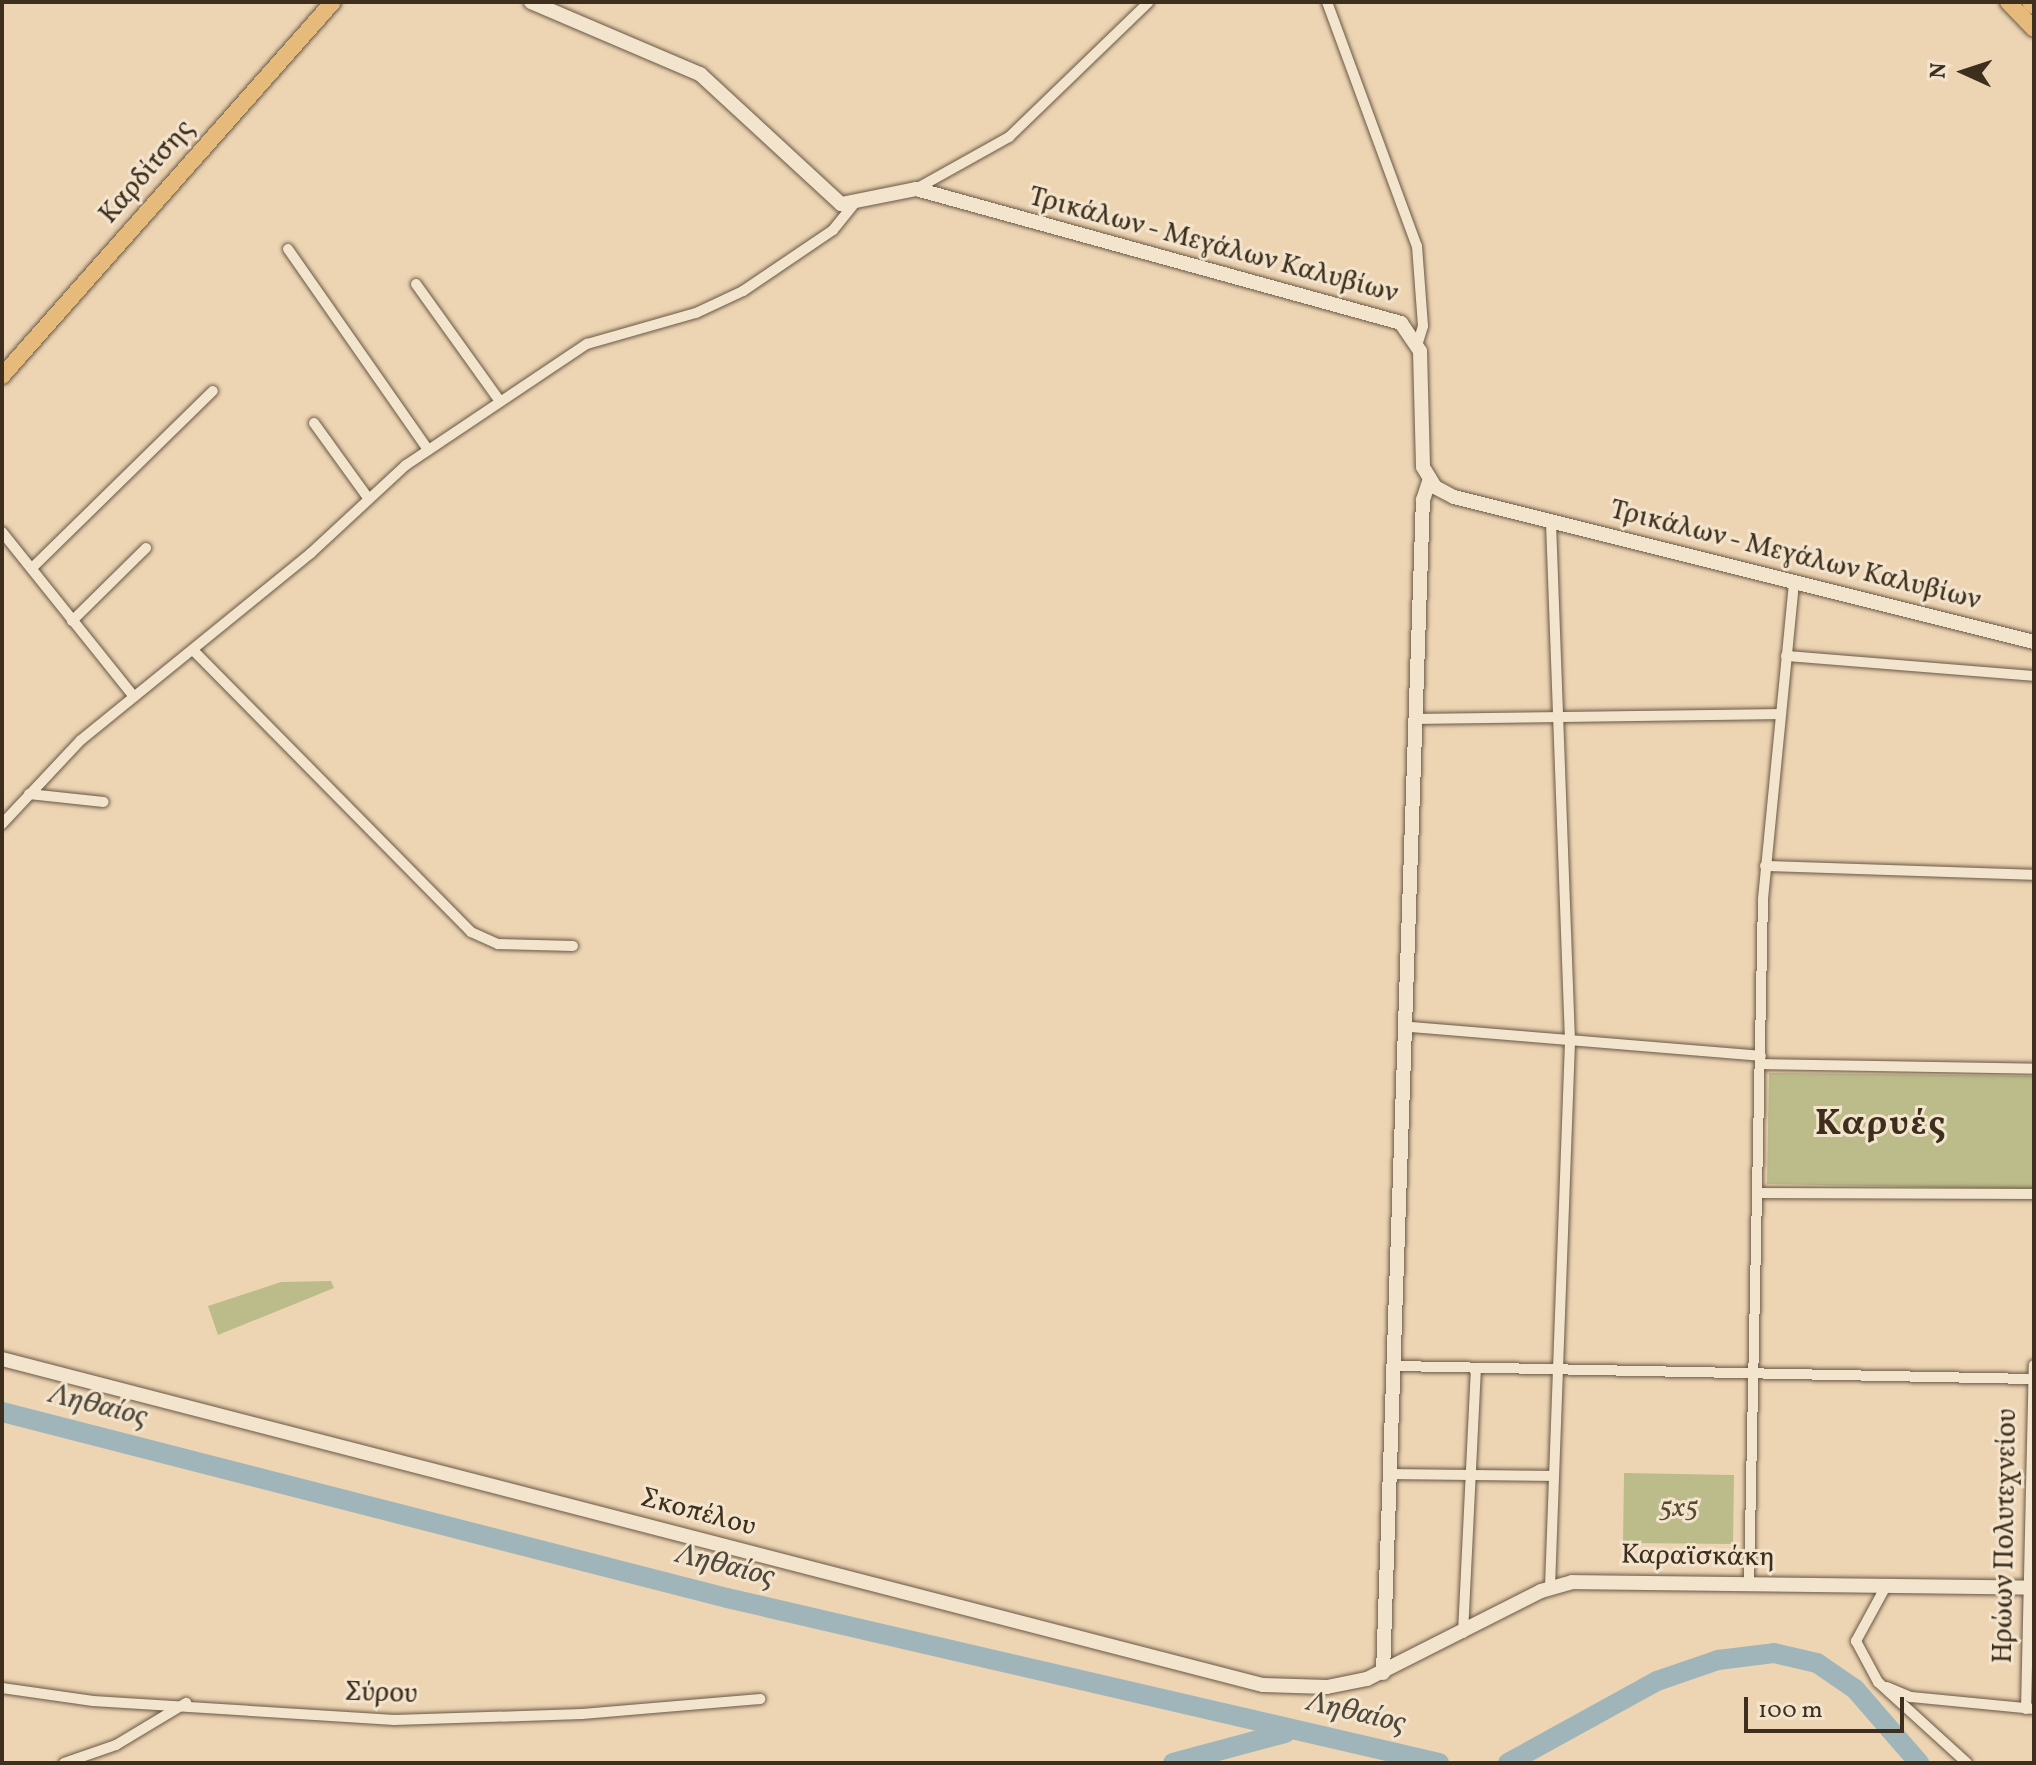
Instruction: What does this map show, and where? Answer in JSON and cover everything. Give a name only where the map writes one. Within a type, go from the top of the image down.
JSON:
[{"type":"main road","name":"Καρδίτσης","points":[[2,376],[333,2]]},
{"type":"main road","points":[[2008,2],[2034,29]]},
{"type":"street","points":[[2,824],[29,794],[134,697],[428,450],[587,344],[696,313],[743,291],[833,230],[853,205],[833,200],[735,101],[691,68],[531,2]]},
{"type":"street","points":[[916,189],[1009,137],[1149,2]]},
{"type":"street","points":[[1327,2],[1414,235],[1423,309],[1418,342]]},
{"type":"street","name":"Τρικάλων - Μεγάλων Καλυβίων","points":[[853,205],[916,189],[1388,319],[1408,328],[1418,342],[1419,451],[1430,479],[1454,497],[2034,642]]},
{"type":"street","points":[[288,249],[428,450]]},
{"type":"street","points":[[416,284],[499,400]]},
{"type":"street","points":[[32,568],[213,391]]},
{"type":"street","points":[[314,423],[368,498]]},
{"type":"street","points":[[1383,1673],[1410,1027],[1423,500],[1430,479]]},
{"type":"street","points":[[1550,1587],[1570,1041],[1551,522]]},
{"type":"street","points":[[2,532],[134,697]]},
{"type":"street","points":[[72,621],[146,548]]},
{"type":"street","points":[[1749,1584],[1765,866],[1794,583]]},
{"type":"street","points":[[193,650],[471,932],[498,944],[573,946]]},
{"type":"street","points":[[1786,656],[2034,676]]},
{"type":"street","points":[[1419,719],[1780,714]]},
{"type":"street","points":[[29,794],[104,802]]},
{"type":"street","points":[[1765,866],[2034,875]]},
{"type":"street","points":[[1410,1027],[1761,1060],[2034,1069]]},
{"type":"street","points":[[1757,1193],[2034,1194]]},
{"type":"street","name":"Σκοπέλου","points":[[2,1359],[1238,1681],[1327,1687],[1383,1673]]},
{"type":"street","name":"Ηρώων Πολυτεχνείου","points":[[2030,1709],[2034,1365]]},
{"type":"street","points":[[1396,1366],[2034,1379]]},
{"type":"street","points":[[1463,1633],[1476,1368]]},
{"type":"street","points":[[1392,1474],[1552,1476]]},
{"type":"street","name":"Καραϊσκάκη","points":[[1383,1673],[1550,1587],[1585,1581],[2032,1588]]},
{"type":"street","points":[[1886,1586],[1856,1635],[1878,1682],[1967,1763]]},
{"type":"street","points":[[1878,1682],[1911,1697],[2030,1709]]},
{"type":"street","name":"Σύρου","points":[[2,1688],[93,1701],[186,1703],[427,1720],[760,1699]]},
{"type":"street","points":[[64,1763],[116,1745],[186,1703]]},
{"type":"green space","points":[[1769,1073],[2034,1076],[2032,1189],[1767,1184]]},
{"type":"green space","points":[[331,1281],[334,1288],[218,1335],[208,1306],[281,1282]]},
{"type":"green space","name":"5x5","points":[[1624,1473],[1734,1475],[1733,1544],[1623,1543]]},
{"type":"waterway","name":"Ληθαίος","points":[[2,1412],[727,1598],[1439,1763]]},
{"type":"waterway","name":"Ληθαίος","points":[[1508,1763],[1657,1681],[1718,1660],[1774,1653],[1817,1663],[1855,1689],[1919,1763]]},
{"type":"waterway","points":[[1173,1763],[1285,1733]]},
{"type":"district","name":"Καρυές","points":[[1881,1126]]}]
